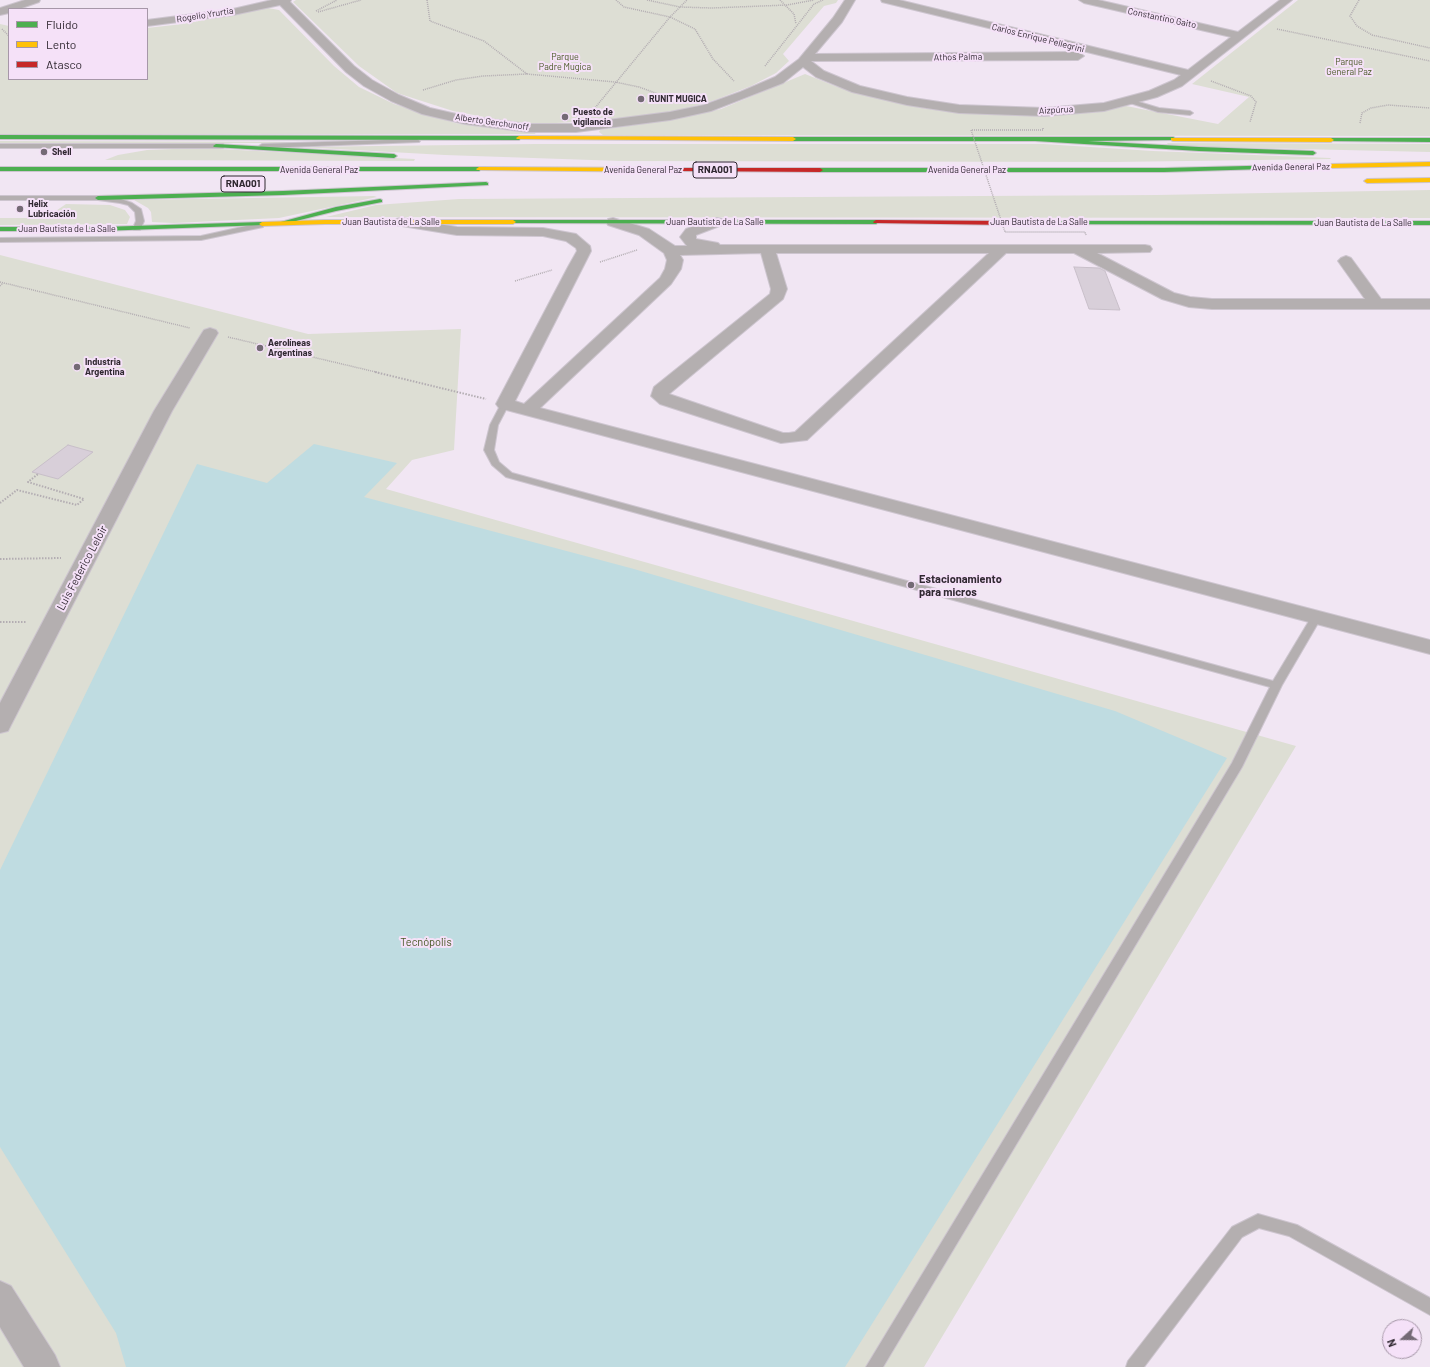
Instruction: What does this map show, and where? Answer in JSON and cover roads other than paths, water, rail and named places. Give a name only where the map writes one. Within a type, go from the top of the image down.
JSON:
[{"type":"main road","points":[[0,138],[480,138],[575,133],[1035,139],[1430,140]]},
{"type":"main road","points":[[1035,139],[1199,149],[1323,154]]},
{"type":"main road","points":[[216,146],[404,156]]},
{"type":"main road","points":[[1392,155],[1430,156]]},
{"type":"main road","points":[[472,159],[655,170]]},
{"type":"main road","name":"Avenida General Paz","points":[[0,169],[1164,170],[1430,164]]},
{"type":"main road","points":[[1355,181],[1430,180]]},
{"type":"main road","name":"Avenida General Paz","points":[[258,184],[490,184]]},
{"type":"main road","points":[[402,197],[490,184]]},
{"type":"main road","points":[[98,198],[283,193],[490,184]]},
{"type":"main road","points":[[280,223],[336,209],[388,199]]},
{"type":"main road","name":"Juan Bautista de La Salle","points":[[0,229],[137,228],[280,223],[401,222],[1430,223]]},
{"type":"street","points":[[12,8],[35,0]]},
{"type":"street","name":"Alberto Gerchunoff","points":[[284,0],[350,68],[368,83],[395,98],[426,110],[465,120],[527,128],[575,133],[707,108],[744,95],[779,80],[804,60]]},
{"type":"street","name":"Rogelio Yrurtia","points":[[148,23],[185,19],[284,0]]},
{"type":"street","points":[[804,60],[838,20],[850,0]]},
{"type":"street","name":"Carlos Enrique Pellegrini","points":[[886,0],[1190,74]]},
{"type":"street","name":"Constantino Gaito","points":[[1084,0],[1240,36]]},
{"type":"street","name":"Aizpúrua","points":[[804,60],[820,74],[856,89],[907,101],[991,112],[1044,112],[1104,107],[1166,90],[1190,74],[1287,0]]},
{"type":"street","points":[[943,14],[956,7]]},
{"type":"street","name":"Athos Palma","points":[[804,60],[1110,55]]},
{"type":"street","points":[[401,222],[457,231],[543,232],[571,237],[583,246],[584,251],[505,404],[529,409],[1430,647]]},
{"type":"street","points":[[529,409],[666,281],[674,264],[675,260],[671,252],[662,243],[644,232],[613,222]]},
{"type":"street","points":[[717,222],[691,232],[687,237],[690,242],[696,245],[767,250],[1145,249]]},
{"type":"street","points":[[1076,248],[1149,287],[1168,296],[1189,302],[1212,304],[1430,304]]},
{"type":"street","points":[[671,252],[740,249]]},
{"type":"street","points":[[767,250],[779,289],[777,296],[660,391],[660,396],[666,400],[781,438],[789,438],[801,436],[1002,249]]},
{"type":"street","points":[[1346,261],[1376,304]]},
{"type":"street","name":"Luis Federico Leloir","points":[[0,725],[163,411],[210,333]]},
{"type":"street","points":[[0,1297],[43,1367]]},
{"type":"lane","points":[[1129,101],[1158,110],[1190,113]]},
{"type":"lane","points":[[0,146],[216,146],[357,144],[480,138]]},
{"type":"lane","points":[[0,198],[98,198],[130,204],[138,211],[140,221],[137,228]]},
{"type":"lane","points":[[0,240],[201,238],[268,224]]},
{"type":"lane","points":[[505,404],[494,425],[489,450],[495,463],[509,474],[541,485],[1276,685]]},
{"type":"lane","points":[[874,1367],[1234,771],[1276,685],[1316,618]]},
{"type":"lane","points":[[1134,1367],[1237,1232],[1258,1221],[1292,1230],[1430,1307]]},
{"type":"place","name":"RUNIT MUGICA","points":[[641,99]]},
{"type":"place","name":"Puesto de vigilancia","points":[[565,117]]},
{"type":"place","name":"Shell","points":[[44,152]]},
{"type":"place","name":"Helix Lubricación","points":[[20,209]]},
{"type":"place","name":"Aerolíneas Argentinas","points":[[260,348]]},
{"type":"place","name":"Industria Argentina","points":[[77,367]]},
{"type":"place","name":"Estacionamiento para micros","points":[[911,585]]},
{"type":"park label","name":"Parque Padre Mugica","points":[[565,62]]},
{"type":"park label","name":"Parque General Paz","points":[[1349,68]]},
{"type":"park label","name":"Tecnópolis","points":[[426,942]]}]
